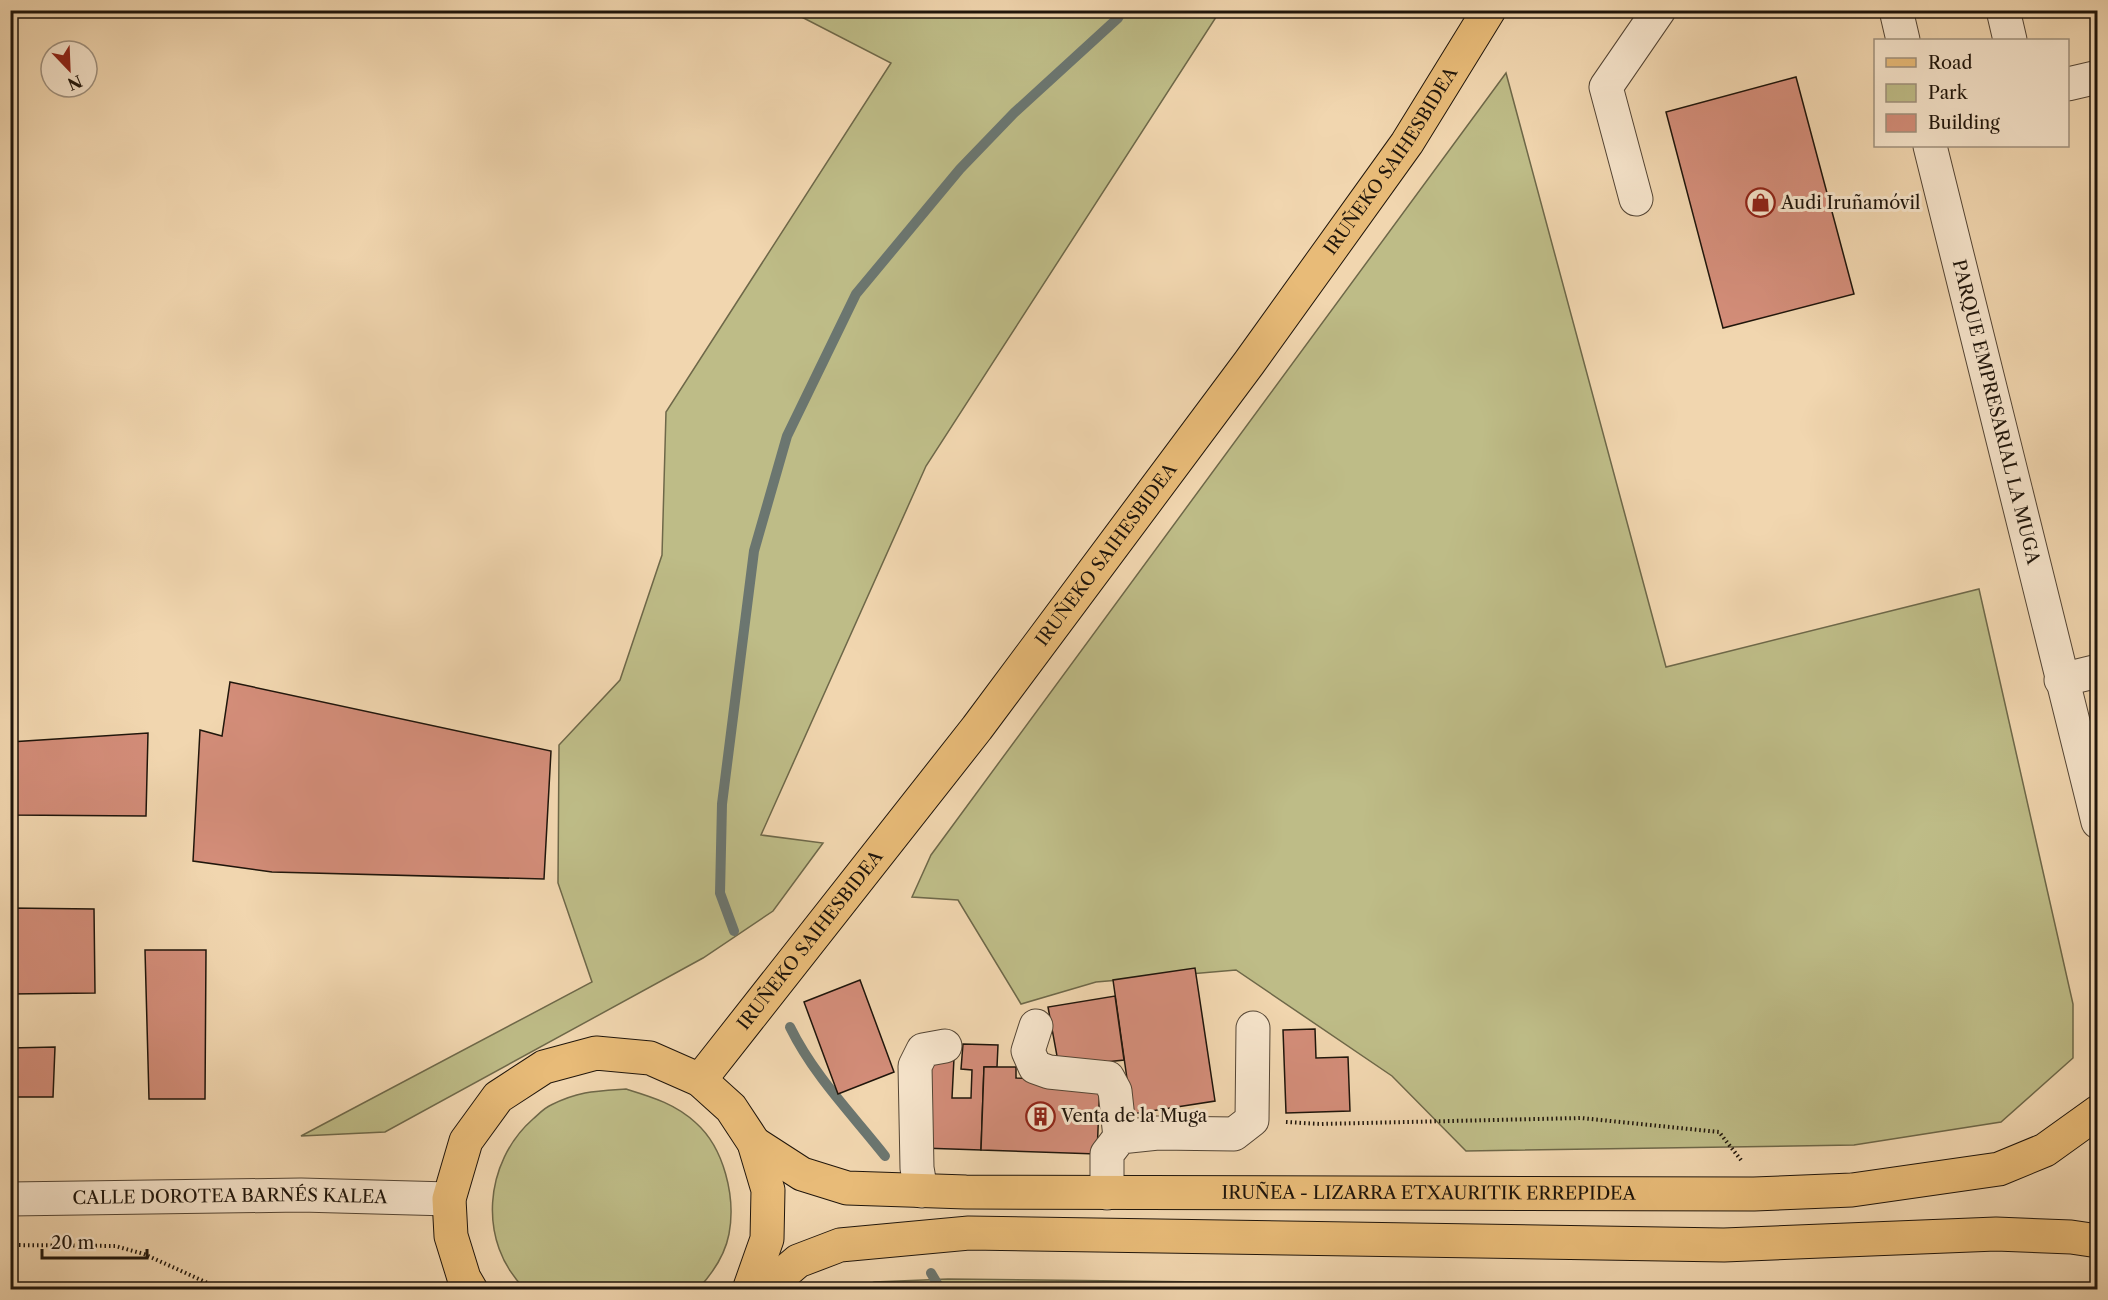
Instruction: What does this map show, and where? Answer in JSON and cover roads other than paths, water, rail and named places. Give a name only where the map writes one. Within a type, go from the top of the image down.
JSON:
[{"type":"main road","name":"IRUÑEKO SAIHESBIDEA","points":[[700,1080],[977,728],[1242,372],[1407,143],[1489,10]]},
{"type":"main road","points":[[471,1290],[464,1278],[451,1236],[449,1199],[466,1141],[498,1097],[543,1067],[596,1053],[650,1058],[700,1080],[731,1108],[754,1143],[768,1190],[767,1239],[748,1290]]},
{"type":"main road","name":"IRUÑEA - LIZARRA ETXAURITIK ERREPIDEA","points":[[754,1143],[802,1174],[847,1188],[1107,1193],[1754,1194],[1851,1190],[2000,1169],[2045,1150],[2097,1112]]},
{"type":"main road","points":[[764,1290],[798,1261],[840,1245],[969,1233],[1724,1245],[1996,1234],[2071,1237],[2097,1241]]},
{"type":"street","points":[[1636,199],[1606,87],[1659,10]]},
{"type":"street","points":[[1896,10],[1904,39]]},
{"type":"street","points":[[2003,10],[2010,39]]},
{"type":"street","points":[[2069,84],[2097,77]]},
{"type":"street","name":"PARQUE EMPRESARIAL LA MUGA","points":[[1930,147],[2097,822]]},
{"type":"street","points":[[2061,680],[2097,671]]},
{"type":"street","points":[[1036,1026],[1028,1051],[1035,1067],[1049,1072],[1108,1078],[1115,1090],[1120,1137],[1107,1154],[1107,1193]]},
{"type":"street","points":[[1120,1137],[1158,1133],[1234,1134],[1252,1120],[1253,1028]]},
{"type":"street","points":[[921,1191],[917,1168],[915,1066],[923,1050],[945,1046]]},
{"type":"street","name":"CALLE DOROTEA BARNÉS KALEA","points":[[10,1199],[301,1195],[449,1199]]},
{"type":"waterway","points":[[734,931],[720,893],[722,804],[754,551],[787,436],[856,294],[960,169],[1014,113],[1118,18],[1122,10]]},
{"type":"waterway","points":[[790,1027],[810,1062],[885,1156]]},
{"type":"waterway","points":[[931,1273],[941,1290]]},
{"type":"place","name":"Audi Iruñamóvil","points":[[1760,203]]},
{"type":"place","name":"Venta de la Muga","points":[[1040,1116]]}]
